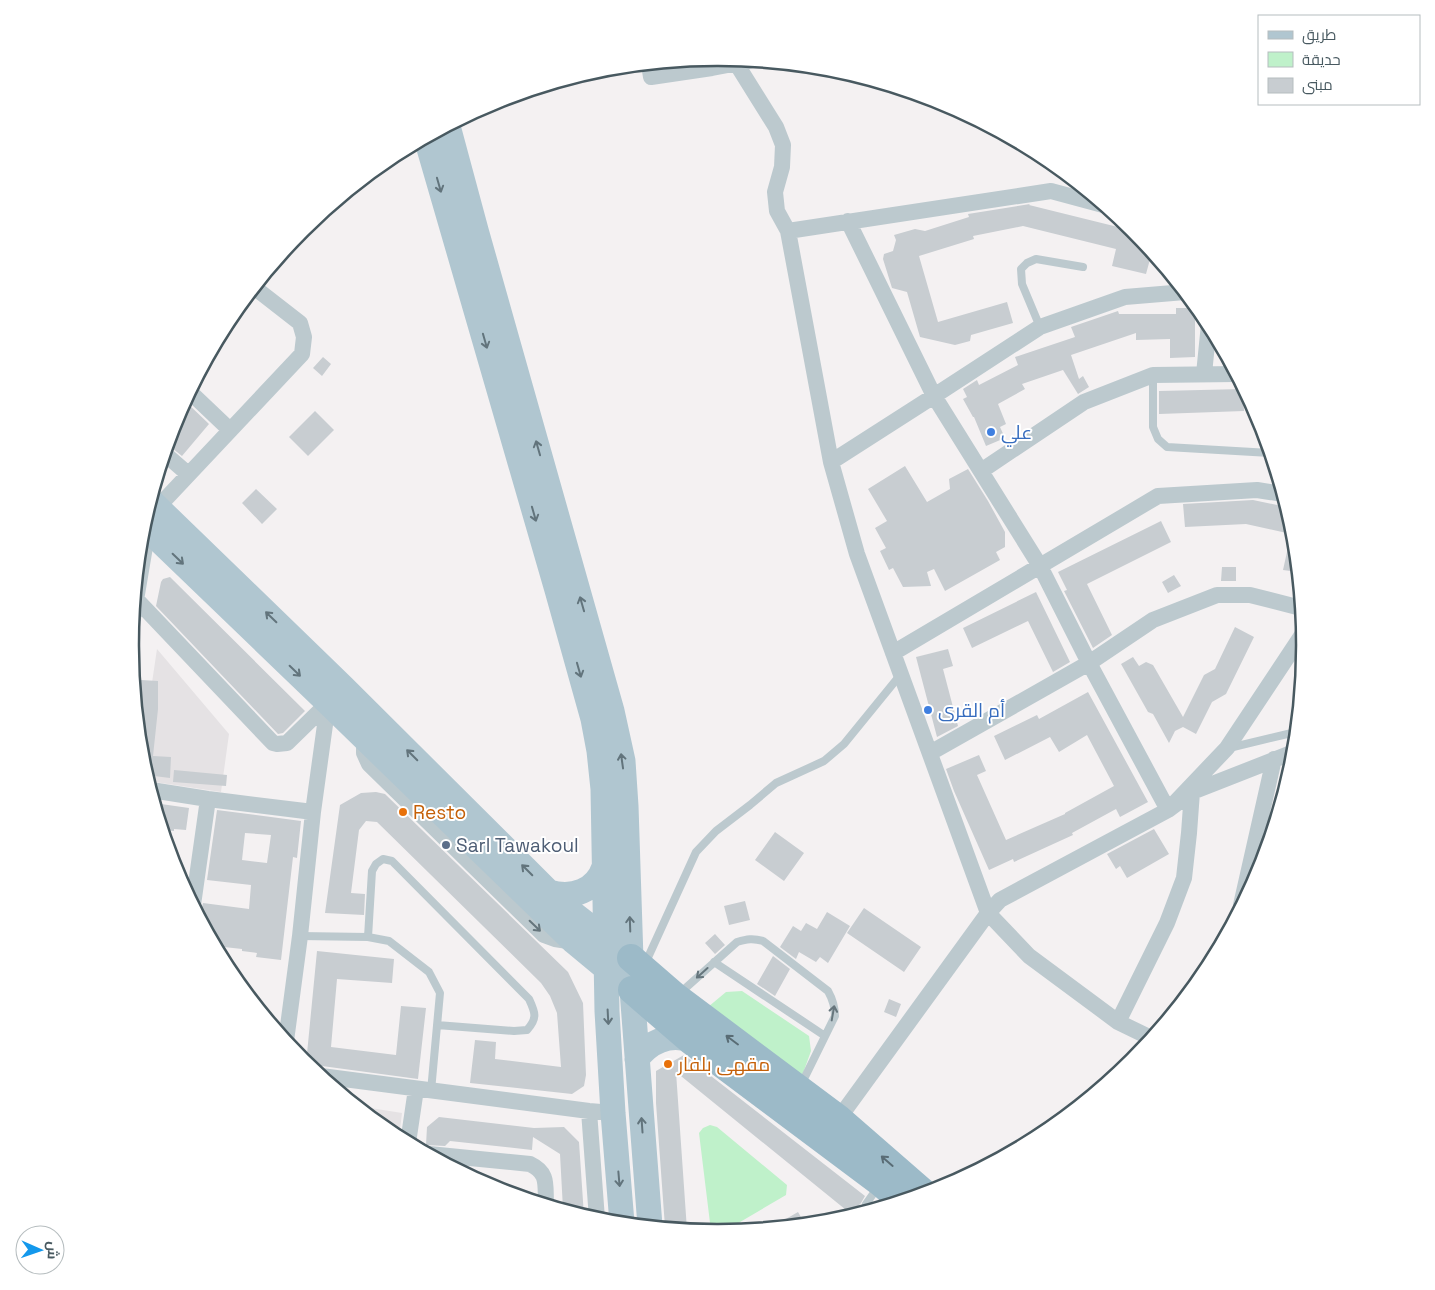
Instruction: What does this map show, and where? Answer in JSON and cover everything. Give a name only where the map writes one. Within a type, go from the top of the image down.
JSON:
[{"type":"highway","points":[[635,972],[676,997],[792,1100],[917,1188]]},
{"type":"highway","points":[[635,972],[690,1040],[792,1100]]},
{"type":"highway","points":[[831,1129],[882,1196]]},
{"type":"main road","points":[[450,132],[486,268],[612,711],[623,761],[635,972],[637,1060],[650,1220]]},
{"type":"main road","points":[[428,144],[593,719],[600,751],[603,789],[606,968],[613,1113],[621,1216]]},
{"type":"main road","points":[[152,521],[336,695],[549,892],[605,938],[635,972]]},
{"type":"main road","points":[[336,695],[364,739],[574,942],[606,968],[635,972]]},
{"type":"main road","points":[[549,892],[566,895],[584,891],[597,882],[602,875],[604,867]]},
{"type":"main road","points":[[637,1060],[645,1050],[663,1039],[675,1037],[690,1040]]},
{"type":"street","points":[[650,70],[651,76],[709,66]]},
{"type":"street","points":[[743,67],[776,127],[783,145],[782,167],[775,192],[777,211],[788,231],[831,462],[857,554],[988,913],[1029,956],[1118,1022],[1145,1035]]},
{"type":"street","points":[[788,231],[1051,191],[1088,201]]},
{"type":"street","points":[[848,221],[934,396],[1040,566],[1089,663],[1168,810]]},
{"type":"street","points":[[155,510],[302,354],[304,337],[300,323],[259,292]]},
{"type":"street","points":[[831,462],[1040,327],[1125,297],[1177,293]]},
{"type":"street","points":[[1204,374],[1208,337]]},
{"type":"street","points":[[981,471],[1084,402],[1153,375],[1229,374]]},
{"type":"street","points":[[195,397],[230,430]]},
{"type":"street","points":[[169,458],[188,474]]},
{"type":"street","points":[[893,653],[1158,496],[1258,490],[1276,493]]},
{"type":"street","points":[[930,753],[1089,663],[1153,620],[1217,595],[1250,594],[1295,606]]},
{"type":"street","points":[[140,604],[273,743],[286,743],[336,695]]},
{"type":"street","points":[[1168,810],[1227,748],[1296,644]]},
{"type":"street","points":[[287,1032],[300,936],[313,812],[336,695]]},
{"type":"street","points":[[831,1129],[988,913],[1000,900],[1168,810],[1192,792],[1285,755]]},
{"type":"street","points":[[1247,877],[1274,759]]},
{"type":"street","points":[[157,791],[313,812]]},
{"type":"street","points":[[1118,1022],[1167,924],[1184,878],[1192,792]]},
{"type":"street","points":[[195,893],[208,799]]},
{"type":"street","points":[[334,1078],[613,1113]]},
{"type":"street","points":[[410,1135],[423,1090]]},
{"type":"street","points":[[589,1111],[596,1211]]},
{"type":"street","points":[[446,1156],[530,1164],[540,1168],[545,1178],[546,1197]]},
{"type":"lane","points":[[1040,327],[1022,284],[1021,269],[1027,263],[1036,259],[1083,267]]},
{"type":"lane","points":[[1153,375],[1153,427],[1158,439],[1167,446],[1263,453]]},
{"type":"lane","points":[[635,972],[696,852],[716,831],[776,783],[824,761],[844,744],[901,674]]},
{"type":"lane","points":[[1227,748],[1289,734]]},
{"type":"lane","points":[[368,936],[372,871],[376,864],[383,859],[392,862],[528,999],[534,1010],[533,1023],[527,1030],[514,1031],[437,1025]]},
{"type":"lane","points":[[300,936],[368,936],[390,941],[429,972],[440,993],[437,1025],[423,1090]]},
{"type":"lane","points":[[676,997],[737,942],[745,939],[754,939],[762,942],[828,991],[835,1007],[834,1016],[792,1100]]},
{"type":"lane","points":[[714,962],[825,1036]]},
{"type":"shaded area","points":[[157,649],[229,734],[221,792],[155,782],[145,729]]},
{"type":"shaded area","points":[[371,1108],[402,1113],[400,1129]]},
{"type":"green space","points":[[742,991],[809,1036],[811,1051],[802,1076],[708,1007],[726,992]]},
{"type":"green space","points":[[710,1125],[717,1127],[787,1185],[786,1195],[738,1223],[710,1224],[699,1133],[703,1128]]},
{"type":"building","points":[[1030,204],[1117,227],[1150,260],[1146,274],[1112,266],[1116,249],[1023,226],[973,236],[974,239],[919,256],[938,322],[1007,302],[1013,323],[971,335],[970,341],[955,345],[920,337],[907,292],[892,288],[883,259],[884,254],[893,251],[896,240],[894,235],[915,229],[925,231],[969,217],[968,214]]},
{"type":"building","points":[[1176,308],[1188,308],[1195,318],[1195,357],[1170,358],[1170,339],[1136,340],[1136,333],[1071,355],[1079,379],[1083,376],[1089,387],[1078,394],[1063,370],[1022,384],[1025,389],[998,404],[1006,424],[1000,427],[1005,438],[986,446],[974,417],[963,399],[967,397],[963,389],[977,380],[979,385],[1018,365],[1015,357],[1075,337],[1071,327],[1118,311],[1119,314],[1176,314]]},
{"type":"building","points":[[323,357],[331,364],[322,376],[313,368]]},
{"type":"building","points":[[1237,389],[1244,405],[1244,411],[1159,414],[1159,391]]},
{"type":"building","points":[[191,406],[209,424],[182,456],[173,449]]},
{"type":"building","points":[[315,411],[334,430],[308,456],[289,437]]},
{"type":"building","points":[[905,466],[927,502],[950,489],[949,479],[968,469],[1005,532],[1005,547],[996,552],[1000,560],[945,591],[934,569],[927,572],[931,586],[903,587],[893,568],[889,570],[880,551],[886,548],[875,528],[887,521],[868,489]]},
{"type":"building","points":[[256,489],[277,509],[262,524],[242,503]]},
{"type":"building","points":[[1253,500],[1279,505],[1285,533],[1246,524],[1185,527],[1183,504]]},
{"type":"building","points":[[1161,521],[1171,542],[1087,584],[1112,635],[1093,648],[1064,591],[1067,590],[1058,572]]},
{"type":"building","points":[[1288,549],[1291,571],[1283,570]]},
{"type":"building","points":[[1222,567],[1236,567],[1236,581],[1221,581]]},
{"type":"building","points":[[1174,575],[1181,586],[1168,593],[1162,582]]},
{"type":"building","points":[[170,577],[305,711],[283,733],[278,734],[156,606],[161,582],[163,579]]},
{"type":"building","points":[[1036,592],[1070,662],[1053,672],[1028,621],[972,648],[963,628]]},
{"type":"building","points":[[1235,627],[1254,637],[1226,694],[1212,702],[1196,734],[1183,727],[1175,731],[1169,743],[1153,714],[1148,712],[1121,664],[1133,657],[1139,666],[1146,662],[1153,665],[1183,717],[1204,675],[1215,669]]},
{"type":"building","points":[[948,649],[953,666],[943,669],[958,726],[937,737],[916,657]]},
{"type":"building","points":[[141,680],[158,681],[158,709],[153,756],[171,757],[170,778],[154,776],[144,721]]},
{"type":"building","points":[[1088,692],[1148,802],[1120,817],[1116,809],[1072,833],[1073,835],[1014,862],[1013,859],[989,870],[946,769],[979,755],[986,771],[977,775],[1006,840],[1065,814],[1114,786],[1087,735],[1059,752],[1050,737],[1005,760],[994,736],[1037,715],[1039,719]]},
{"type":"building","points":[[174,770],[227,775],[226,786],[173,782]]},
{"type":"building","points":[[376,792],[385,794],[568,972],[583,1003],[586,1075],[584,1086],[572,1094],[470,1083],[475,1040],[496,1042],[495,1059],[561,1067],[557,1013],[550,996],[541,983],[377,822],[366,821],[359,830],[351,893],[365,894],[364,915],[325,913],[340,805],[361,793]]},
{"type":"building","points":[[161,804],[189,808],[186,830],[174,829],[174,831],[169,831]]},
{"type":"building","points":[[217,810],[301,821],[297,858],[293,857],[281,960],[256,957],[257,953],[224,947],[202,908],[203,903],[249,909],[251,885],[207,880]],"holes":[[[245,833],[271,835],[267,863],[242,860]]]},
{"type":"building","points":[[1154,829],[1169,854],[1127,878],[1120,866],[1116,869],[1107,854]]},
{"type":"building","points":[[775,832],[804,853],[784,881],[755,860]]},
{"type":"building","points":[[745,901],[750,920],[729,925],[724,906]]},
{"type":"building","points":[[864,908],[921,947],[904,972],[847,933]]},
{"type":"building","points":[[827,912],[850,926],[828,963],[820,957],[816,962],[799,952],[796,959],[780,947],[793,926],[801,931],[806,923],[817,929]]},
{"type":"building","points":[[715,934],[725,945],[715,954],[705,943]]},
{"type":"building","points":[[317,951],[394,959],[392,983],[337,979],[331,1047],[396,1055],[401,1006],[426,1008],[418,1079],[321,1066],[307,1053]]},
{"type":"building","points":[[773,956],[790,969],[775,996],[757,984]]},
{"type":"building","points":[[889,999],[901,1004],[896,1017],[884,1012]]},
{"type":"building","points":[[684,1055],[865,1196],[861,1203],[858,1206],[845,1209],[676,1072],[687,1223],[665,1221],[656,1103],[656,1071]]},
{"type":"building","points":[[439,1117],[534,1128],[564,1127],[579,1142],[583,1208],[563,1202],[560,1154],[533,1137],[532,1150],[450,1141],[445,1146],[426,1145],[427,1127]]},
{"type":"building","points":[[798,1212],[801,1218],[793,1219],[784,1220]]},
{"type":"place","name":"علي","points":[[991,432]]},
{"type":"place","name":"أم القرى","points":[[928,710]]},
{"type":"place","name":"Resto","points":[[403,812]]},
{"type":"place","name":"Sarl Tawakoul","points":[[446,845]]},
{"type":"place","name":"مقهى بلفار","points":[[668,1064]]}]
